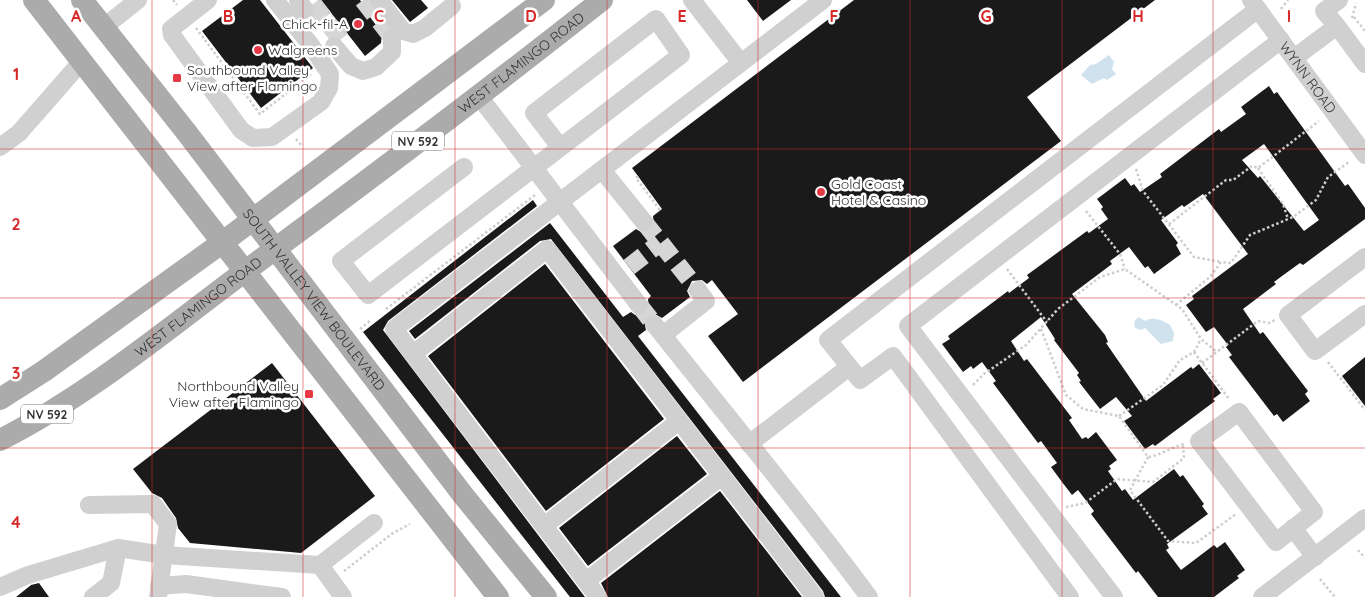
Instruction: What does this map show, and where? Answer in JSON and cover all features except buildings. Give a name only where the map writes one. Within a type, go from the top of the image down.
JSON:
[{"type":"main road","points":[[34,0],[498,597]]},
{"type":"main road","name":"SOUTH VALLEY VIEW BOULEVARD","points":[[82,0],[253,219],[463,495],[546,597]]},
{"type":"main road","name":"NV 592","points":[[0,399],[44,371],[223,242],[544,0]]},
{"type":"main road","name":"WEST FLAMINGO ROAD","points":[[0,440],[27,427],[92,386],[276,249],[602,0]]},
{"type":"street","points":[[104,27],[138,0]]},
{"type":"street","points":[[208,0],[171,29],[172,35],[241,130],[253,138],[266,139],[272,137],[321,102],[329,88],[330,74],[275,0]]},
{"type":"street","points":[[378,0],[403,31],[412,34],[425,28],[454,2]]},
{"type":"street","points":[[692,0],[741,63]]},
{"type":"street","points":[[598,597],[394,329],[823,0]]},
{"type":"street","points":[[1339,0],[1324,11],[1365,64]]},
{"type":"street","points":[[1070,597],[892,356],[860,380],[828,340],[1254,4]]},
{"type":"street","name":"WYNN ROAD","points":[[1254,4],[1294,58],[1357,158]]},
{"type":"street","points":[[464,167],[341,260],[368,296],[682,55],[656,19],[534,113],[560,147]]},
{"type":"street","points":[[1294,58],[1337,26]]},
{"type":"street","points":[[341,41],[348,49],[351,66],[363,71],[376,67],[392,52],[392,37]]},
{"type":"street","points":[[1114,597],[908,326],[1281,40]]},
{"type":"street","points":[[0,146],[19,133],[82,61]]},
{"type":"street","points":[[478,96],[560,202],[622,271],[639,305]]},
{"type":"street","points":[[602,170],[644,222]]},
{"type":"street","points":[[413,354],[546,249],[816,597]]},
{"type":"street","points":[[1365,257],[1288,315],[1315,351],[1365,314]]},
{"type":"street","points":[[698,290],[706,301],[659,330],[749,444],[790,492],[869,597]]},
{"type":"street","points":[[749,444],[849,367]]},
{"type":"street","points":[[1239,412],[1314,512],[1276,542],[1248,505],[1191,443],[1239,412]]},
{"type":"street","points":[[544,526],[679,421]]},
{"type":"street","points":[[586,581],[722,476]]},
{"type":"street","points":[[89,505],[153,504],[168,524],[159,591],[186,584],[282,597]]},
{"type":"street","points":[[1262,597],[1365,518]]},
{"type":"street","points":[[0,586],[28,575],[118,548],[164,555],[320,565],[374,523]]},
{"type":"street","points":[[1293,528],[1314,556]]},
{"type":"street","points":[[93,597],[110,590],[118,548]]},
{"type":"street","points":[[186,584],[188,556]]},
{"type":"street","points":[[320,565],[338,591]]},
{"type":"path","points":[[173,0],[178,6]]},
{"type":"path","points":[[1281,9],[1288,0]]},
{"type":"path","points":[[309,3],[341,41]]},
{"type":"path","points":[[1354,17],[1365,31]]},
{"type":"path","points":[[195,26],[260,114],[324,64]]},
{"type":"path","points":[[1258,168],[1319,121]]},
{"type":"path","points":[[1132,154],[1143,191],[1194,257],[1232,263],[1250,235],[1288,219],[1316,200],[1328,178],[1357,158]]},
{"type":"path","points":[[1169,224],[1226,180],[1233,180],[1252,166],[1258,168],[1283,204],[1288,219]]},
{"type":"path","points":[[638,176],[636,178],[660,210]]},
{"type":"path","points":[[386,309],[536,195],[532,189]]},
{"type":"path","points":[[1076,197],[1120,254],[1125,269],[1182,309],[1201,339],[1217,352]]},
{"type":"path","points":[[998,257],[1047,322]]},
{"type":"path","points":[[1176,304],[1210,277],[1221,262]]},
{"type":"path","points":[[960,395],[984,374],[1026,345],[1058,309],[1100,277],[1125,269]]},
{"type":"path","points":[[1202,363],[1258,320],[1269,322],[1288,315]]},
{"type":"path","points":[[357,332],[371,320]]},
{"type":"path","points":[[1041,329],[1066,395],[1083,409],[1119,416],[1148,457]]},
{"type":"path","points":[[1119,416],[1163,385],[1180,360],[1194,352],[1201,339]]},
{"type":"path","points":[[1318,349],[1365,410]]},
{"type":"path","points":[[1194,352],[1239,412]]},
{"type":"path","points":[[1148,457],[1157,456],[1166,449],[1191,443]]},
{"type":"path","points":[[1048,510],[1085,503],[1117,479],[1153,482],[1184,458],[1191,443]]},
{"type":"path","points":[[1148,457],[1130,490],[1168,541],[1196,543],[1248,505]]},
{"type":"path","points":[[338,591],[393,534],[410,524]]},
{"type":"path","points":[[1358,550],[1365,558]]},
{"type":"path","points":[[1320,578],[1335,597]]},
{"type":"water","points":[[1109,55],[1114,62],[1112,69],[1116,74],[1107,80],[1104,78],[1092,84],[1081,75],[1090,65],[1096,64]]},
{"type":"water","points":[[1138,317],[1146,321],[1158,319],[1170,325],[1174,333],[1173,341],[1161,344],[1145,328],[1141,330],[1135,328],[1134,322]]},
{"type":"tunnel","points":[[363,0],[392,37]]},
{"type":"tunnel","points":[[313,4],[342,41]]},
{"type":"tunnel","points":[[644,222],[698,290]]},
{"type":"tunnel","points":[[629,267],[660,243]]},
{"type":"tunnel","points":[[639,305],[654,324]]},
{"type":"place","name":"Chick-fil-A","points":[[358,24]]},
{"type":"place","name":"Walgreens","points":[[258,50]]},
{"type":"place","name":"Southbound Valley View after Flamingo","points":[[177,78]]},
{"type":"place","name":"Gold Coast Hotel & Casino","points":[[821,192]]},
{"type":"place","name":"Northbound Valley View after Flamingo","points":[[309,394]]}]
